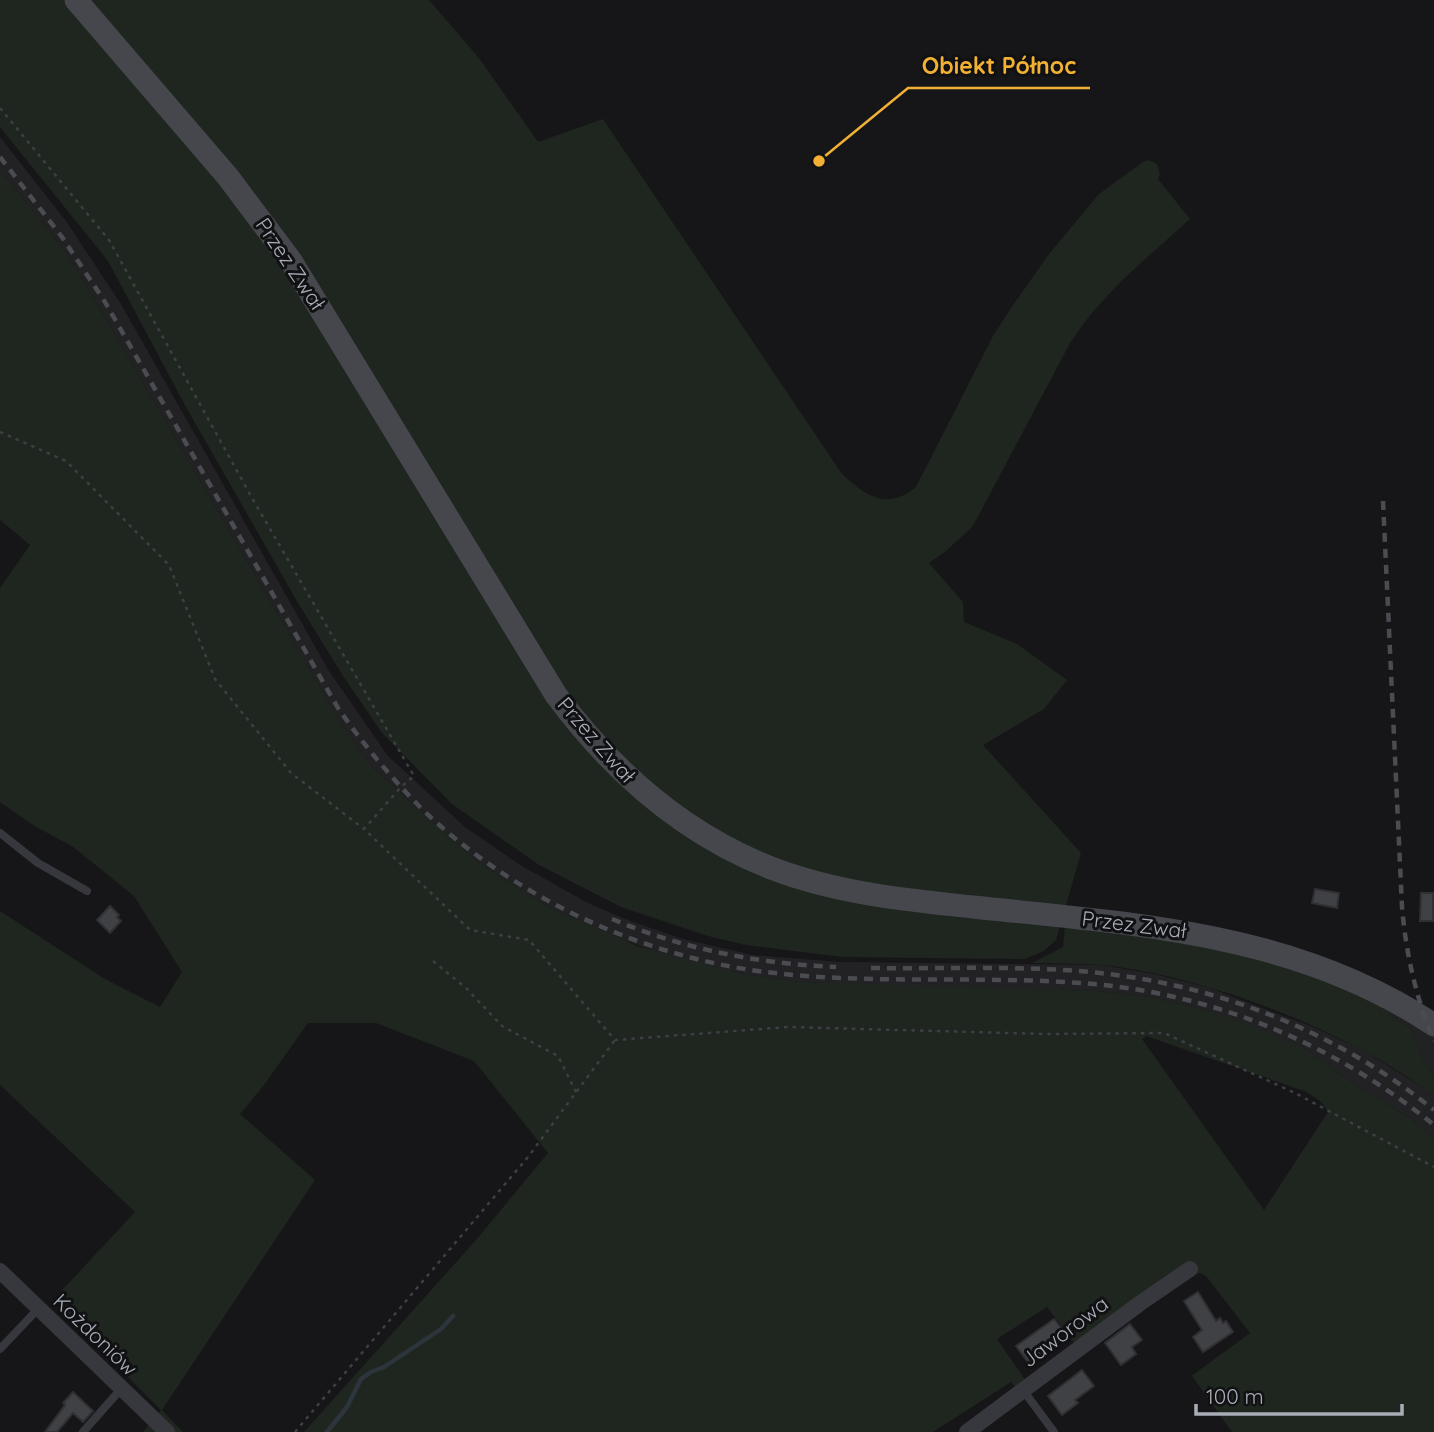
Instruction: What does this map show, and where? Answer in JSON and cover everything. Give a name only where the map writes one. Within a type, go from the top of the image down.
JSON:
[{"type":"street","name":"Przez Zwał","points":[[76,0],[228,177],[291,261],[556,695],[599,750],[667,811],[736,853],[811,881],[887,897],[1139,925],[1240,942],[1296,958],[1343,977],[1393,1000],[1434,1025]]},
{"type":"street","name":"Jaworowa","points":[[967,1432],[1190,1269]]},
{"type":"street","name":"Kożdoniów","points":[[0,1271],[165,1430]]},
{"type":"lane","points":[[0,833],[38,863],[87,891]]},
{"type":"lane","points":[[0,1349],[38,1309]]},
{"type":"lane","points":[[83,1432],[121,1389]]},
{"type":"lane","points":[[1023,1390],[1054,1432]]},
{"type":"path","points":[[0,108],[109,240],[252,498],[414,776],[364,830]]},
{"type":"path","points":[[0,432],[66,461],[169,565],[215,679],[291,773],[364,830],[470,930],[529,940],[615,1040]]},
{"type":"path","points":[[433,961],[466,988],[502,1026],[558,1056],[577,1094]]},
{"type":"path","points":[[615,1040],[788,1027],[1046,1034],[1164,1033],[1295,1093],[1434,1167]]},
{"type":"path","points":[[295,1432],[528,1157],[615,1040]]},
{"type":"shaded area","points":[[0,0],[429,0],[479,58],[538,142],[603,119],[842,474],[860,489],[877,498],[896,498],[916,487],[993,336],[1049,254],[1099,194],[1143,162],[1149,160],[1157,164],[1160,174],[1158,179],[1190,219],[1125,278],[1081,327],[973,526],[929,563],[963,602],[964,622],[1017,644],[1067,680],[1044,709],[983,745],[1081,853],[1056,940],[1044,951],[1025,959],[842,957],[746,945],[708,936],[621,907],[539,865],[452,804],[382,733],[343,676],[187,409],[108,261],[0,127]]},
{"type":"shaded area","points":[[0,137],[66,221],[121,304],[329,671],[388,756],[465,827],[520,865],[588,903],[683,939],[753,955],[840,962],[1101,965],[1207,987],[1311,1026],[1363,1050],[1427,1090],[1434,1096],[1434,1139],[1411,1119],[1302,1047],[1202,1009],[1151,997],[1097,991],[801,982],[743,974],[673,957],[620,939],[549,907],[476,861],[371,766],[335,713],[65,251],[0,170]]},
{"type":"shaded area","points":[[0,170],[65,251],[335,713],[371,766],[476,861],[549,907],[637,946],[743,974],[801,982],[1097,991],[1151,997],[1202,1009],[1302,1047],[1411,1119],[1434,1139],[1434,1432],[1232,1432],[1192,1376],[1190,1377],[1250,1333],[1206,1276],[1199,1273],[1075,1344],[1047,1307],[997,1339],[1026,1381],[1017,1389],[1011,1382],[933,1432],[304,1432],[476,1240],[548,1153],[474,1061],[376,1023],[308,1023],[240,1114],[315,1180],[162,1410],[183,1432],[143,1432],[161,1410],[52,1301],[135,1212],[0,1085],[0,911],[105,979],[160,1007],[182,972],[134,896],[72,846],[36,827],[0,802],[0,588],[30,545],[0,520]],"holes":[[[1146,1036],[1307,1092],[1321,1102],[1328,1112],[1264,1210],[1142,1039]]]},
{"type":"shaded area","points":[[1065,924],[1167,937],[1309,972],[1392,1008],[1389,1015],[1411,1028],[1425,1063],[1434,1076],[1434,1096],[1400,1072],[1320,1029],[1230,994],[1142,971],[1101,965],[1032,963],[1063,947]]},
{"type":"shaded area","points":[[1400,990],[1434,1011],[1434,1076],[1425,1063],[1411,1028],[1389,1015]]},
{"type":"building","points":[[1315,889],[1339,893],[1337,908],[1312,903]]},
{"type":"building","points":[[1421,893],[1433,893],[1433,921],[1420,921]]},
{"type":"building","points":[[110,906],[121,921],[110,933],[97,920]]},
{"type":"building","points":[[1198,1292],[1216,1321],[1220,1318],[1223,1323],[1226,1321],[1233,1332],[1203,1352],[1193,1337],[1202,1330],[1184,1301]]},
{"type":"building","points":[[1054,1319],[1062,1329],[1040,1346],[1043,1351],[1028,1362],[1016,1346]]},
{"type":"building","points":[[1130,1324],[1142,1340],[1132,1347],[1136,1354],[1121,1365],[1105,1343]]},
{"type":"building","points":[[1082,1370],[1094,1386],[1075,1400],[1078,1403],[1062,1415],[1048,1396]]},
{"type":"building","points":[[73,1392],[93,1411],[83,1422],[73,1413],[57,1432],[45,1432],[65,1405],[63,1403]]},
{"type":"waterway","points":[[327,1432],[347,1407],[361,1379],[441,1329],[453,1316]]},
{"type":"railway","points":[[0,157],[62,237],[105,302],[338,708],[378,761],[424,811],[458,841],[495,868],[534,893],[618,934],[706,961],[751,970],[833,978],[1081,983],[1177,997],[1223,1010],[1312,1046],[1355,1069],[1434,1125]]},
{"type":"railway","points":[[1383,501],[1402,907],[1413,976],[1434,1041]]},
{"type":"railway","points":[[612,919],[694,947],[778,962],[836,967]]},
{"type":"railway","points":[[871,968],[1014,968],[1071,971],[1145,979],[1190,989],[1234,1002],[1318,1036],[1359,1058],[1434,1110]]},
{"type":"place","name":"Obiekt Północ","points":[[819,161]]}]
